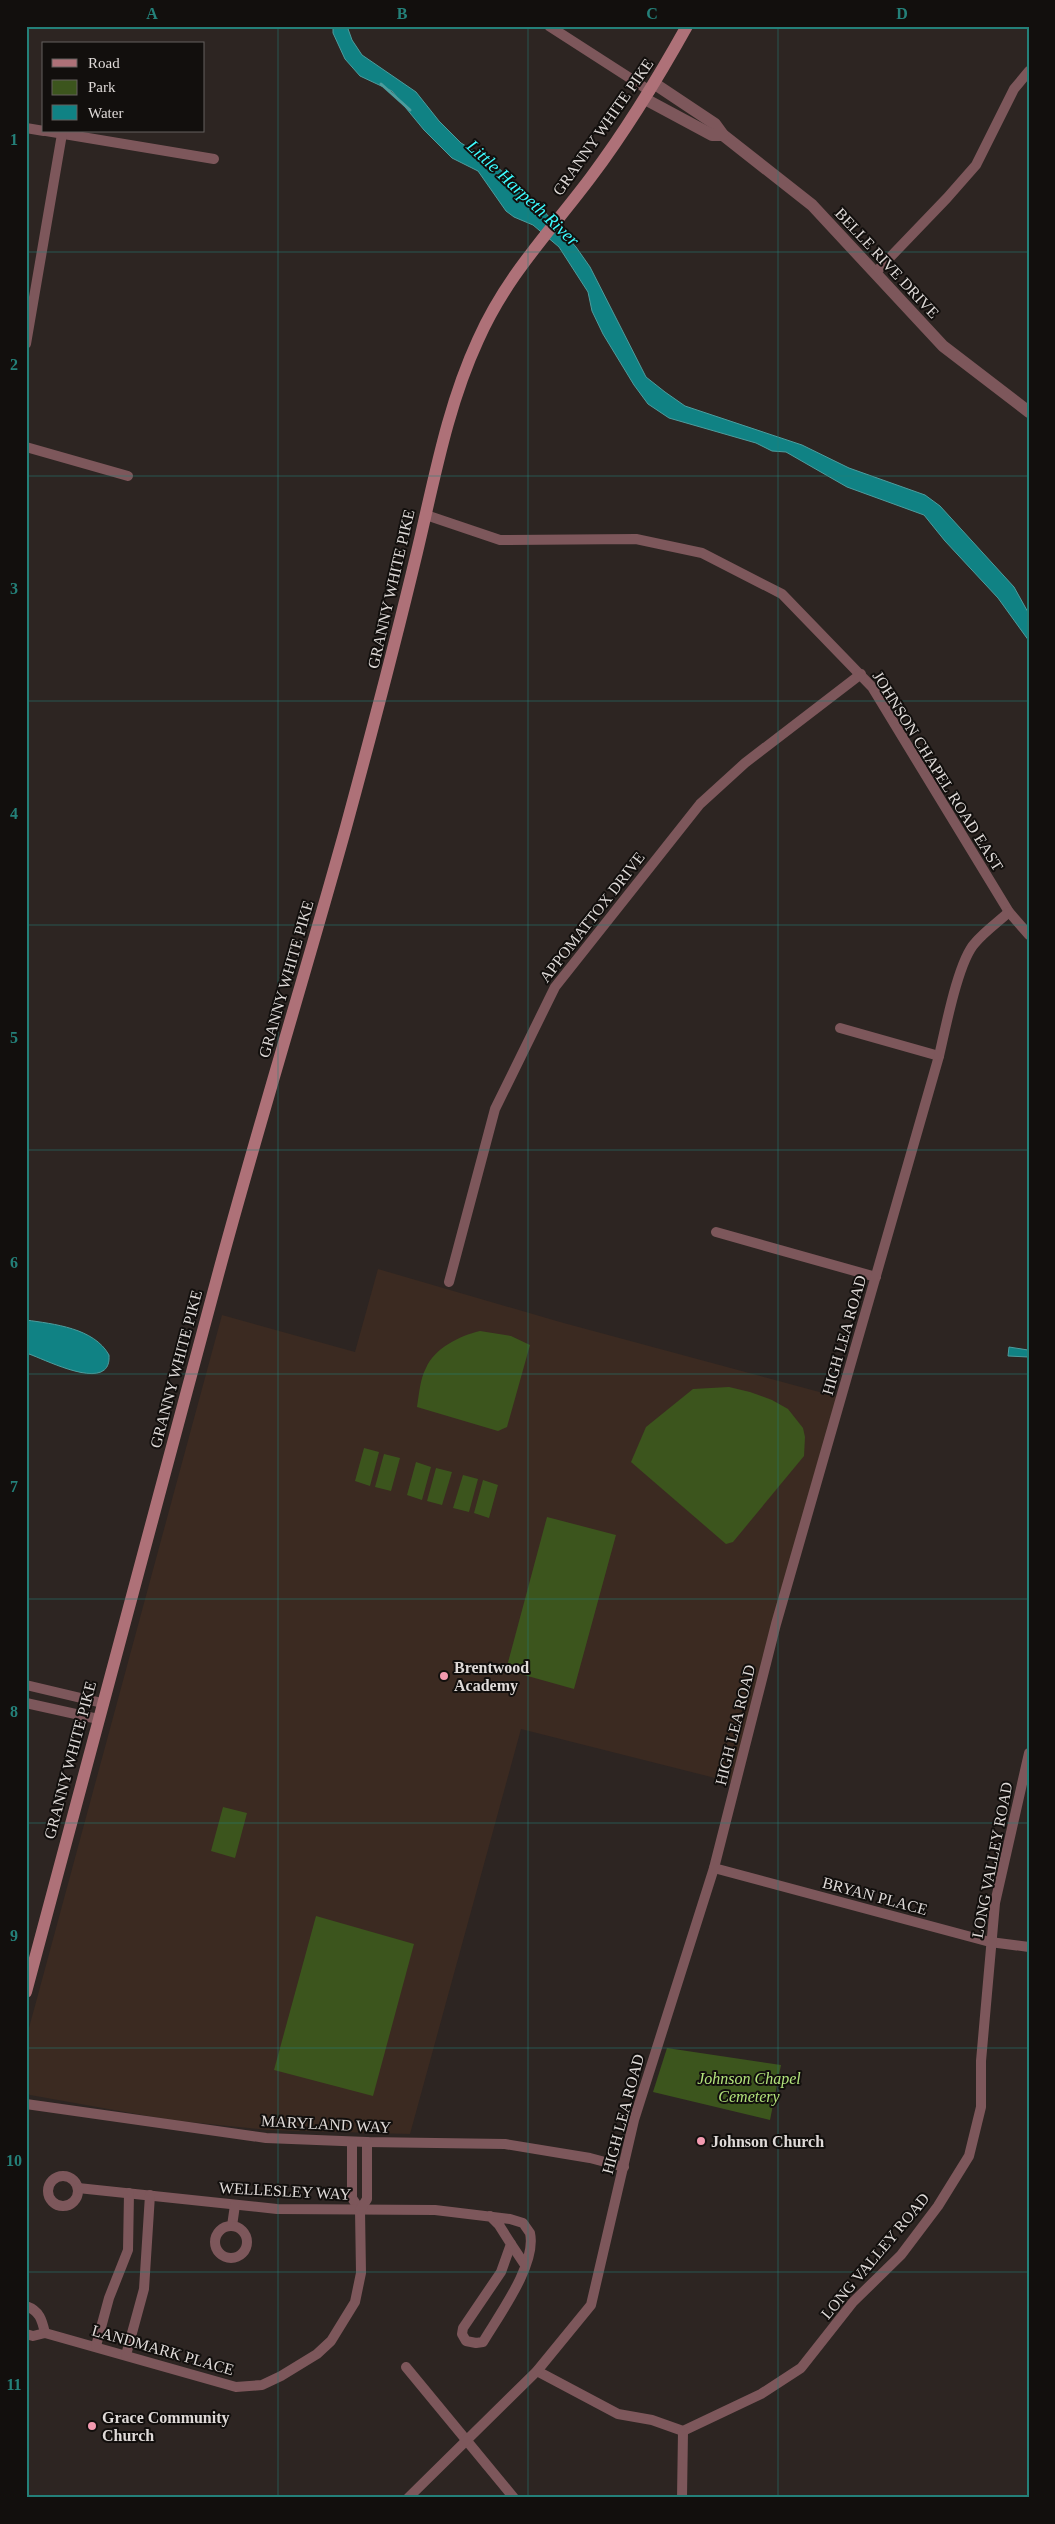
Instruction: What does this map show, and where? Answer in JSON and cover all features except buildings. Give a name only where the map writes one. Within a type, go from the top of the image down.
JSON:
[{"type":"main road","name":"GRANNY WHITE PIKE","points":[[26,1992],[220,1266],[384,691],[452,412],[466,368],[498,300],[524,260],[593,174],[650,91],[687,26]]},
{"type":"street","points":[[549,26],[650,91]]},
{"type":"street","points":[[875,273],[976,165],[1014,89],[1029,71]]},
{"type":"street","name":"BELLE RIVE DRIVE","points":[[650,91],[712,135],[722,135]]},
{"type":"street","name":"BELLE RIVE DRIVE","points":[[650,91],[715,124],[722,135],[812,205],[908,311],[943,346],[1029,412]]},
{"type":"street","points":[[26,128],[42,131]]},
{"type":"street","points":[[51,132],[214,159]]},
{"type":"street","points":[[26,344],[62,134]]},
{"type":"street","points":[[26,447],[128,476]]},
{"type":"street","name":"JOHNSON CHAPEL ROAD EAST","points":[[426,515],[500,540],[636,539],[702,553],[782,594],[872,687],[1009,912],[1029,935]]},
{"type":"street","name":"APPOMATTOX DRIVE","points":[[449,1282],[495,1109],[555,988],[700,804],[745,763],[861,674]]},
{"type":"street","name":"HIGH LEA ROAD","points":[[408,2498],[537,2371],[591,2305],[634,2120],[714,1868],[776,1624],[939,1056],[950,1009],[973,944],[1009,912]]},
{"type":"street","points":[[840,1028],[939,1056]]},
{"type":"street","points":[[716,1232],[876,1277]]},
{"type":"street","points":[[26,1685],[102,1703]]},
{"type":"street","points":[[26,1703],[98,1719]]},
{"type":"street","name":"LONG VALLEY ROAD","points":[[683,2431],[761,2394],[801,2368],[853,2302],[900,2255],[948,2192],[968,2156],[981,2107],[981,2061],[990,1942],[995,1903],[1029,1753]]},
{"type":"street","name":"BRYAN PLACE","points":[[714,1868],[990,1942],[1029,1947]]},
{"type":"street","name":"MARYLAND WAY","points":[[26,2104],[266,2138],[352,2142],[505,2144],[590,2158],[624,2166]]},
{"type":"street","name":"LANDMARK PLACE","points":[[26,2334],[33,2336],[45,2333],[126,2354],[236,2387],[262,2385],[281,2376],[317,2354],[331,2341],[355,2302],[361,2273],[360,2210],[352,2198],[352,2142]]},
{"type":"street","name":"LANDMARK PLACE","points":[[360,2210],[367,2199],[367,2142]]},
{"type":"street","name":"WELLESLEY WAY","points":[[78,2188],[276,2209],[442,2211],[518,2221],[527,2227],[532,2246],[525,2264],[510,2297],[483,2342],[466,2341],[462,2334],[463,2328],[501,2272],[511,2244]]},
{"type":"street","points":[[96,2346],[109,2298],[128,2250],[129,2193]]},
{"type":"street","points":[[126,2354],[144,2289],[150,2195]]},
{"type":"street","points":[[232,2226],[235,2205]]},
{"type":"street","points":[[490,2216],[499,2225],[525,2264]]},
{"type":"street","points":[[26,2306],[40,2316],[45,2333]]},
{"type":"street","points":[[406,2367],[514,2498]]},
{"type":"street","points":[[537,2371],[618,2414],[652,2420],[683,2431],[682,2498]]},
{"type":"shaded area","name":"Brentwood Academy","points":[[378,1269],[560,1322],[838,1397],[735,1783],[521,1729],[410,2134],[268,2130],[170,2120],[30,2095],[26,2092],[26,2039],[222,1315],[355,1352]]},
{"type":"green space","points":[[480,1331],[511,1336],[530,1345],[507,1427],[498,1431],[417,1407],[424,1372],[435,1354],[448,1344]]},
{"type":"green space","points":[[729,1387],[772,1400],[788,1409],[803,1428],[805,1437],[804,1456],[733,1542],[726,1544],[631,1462],[646,1427],[693,1389]]},
{"type":"green space","points":[[364,1448],[379,1452],[370,1486],[355,1481]]},
{"type":"green space","points":[[384,1454],[400,1458],[391,1491],[375,1487]]},
{"type":"green space","points":[[416,1462],[431,1467],[422,1500],[407,1495]]},
{"type":"green space","points":[[436,1468],[452,1472],[442,1505],[427,1501]]},
{"type":"green space","points":[[463,1475],[478,1479],[469,1512],[453,1508]]},
{"type":"green space","points":[[483,1480],[498,1485],[489,1518],[474,1513]]},
{"type":"green space","points":[[547,1517],[616,1535],[574,1689],[506,1670]]},
{"type":"green space","points":[[223,1807],[247,1813],[235,1858],[211,1851]]},
{"type":"green space","points":[[316,1916],[414,1944],[373,2096],[274,2070]]},
{"type":"green space","name":"Johnson Chapel Cemetery","points":[[667,2048],[781,2065],[770,2120],[653,2092]]},
{"type":"water","points":[[333,26],[347,26],[352,40],[362,55],[416,92],[439,121],[461,143],[492,162],[521,189],[531,202],[542,209],[576,247],[590,267],[646,377],[685,406],[802,445],[849,468],[925,495],[940,506],[1014,587],[1029,614],[1029,641],[998,598],[945,541],[924,515],[847,487],[786,452],[772,451],[756,443],[669,418],[648,404],[634,385],[603,334],[592,311],[588,292],[559,247],[533,225],[514,217],[506,211],[478,171],[452,158],[424,130],[392,91],[360,76],[345,59],[333,33]]},
{"type":"water","points":[[26,1320],[49,1323],[84,1333],[102,1346],[109,1355],[107,1367],[99,1373],[74,1371],[26,1353]]},
{"type":"water","points":[[1009,1347],[1028,1350],[1028,1357],[1008,1356]]},
{"type":"waterway","name":"Little Harpeth River","points":[[381,84],[410,110]]},
{"type":"place","name":"Brentwood Academy","points":[[444,1676]]},
{"type":"place","name":"Johnson Church","points":[[701,2141]]},
{"type":"place","name":"Grace Community Church","points":[[92,2426]]}]
